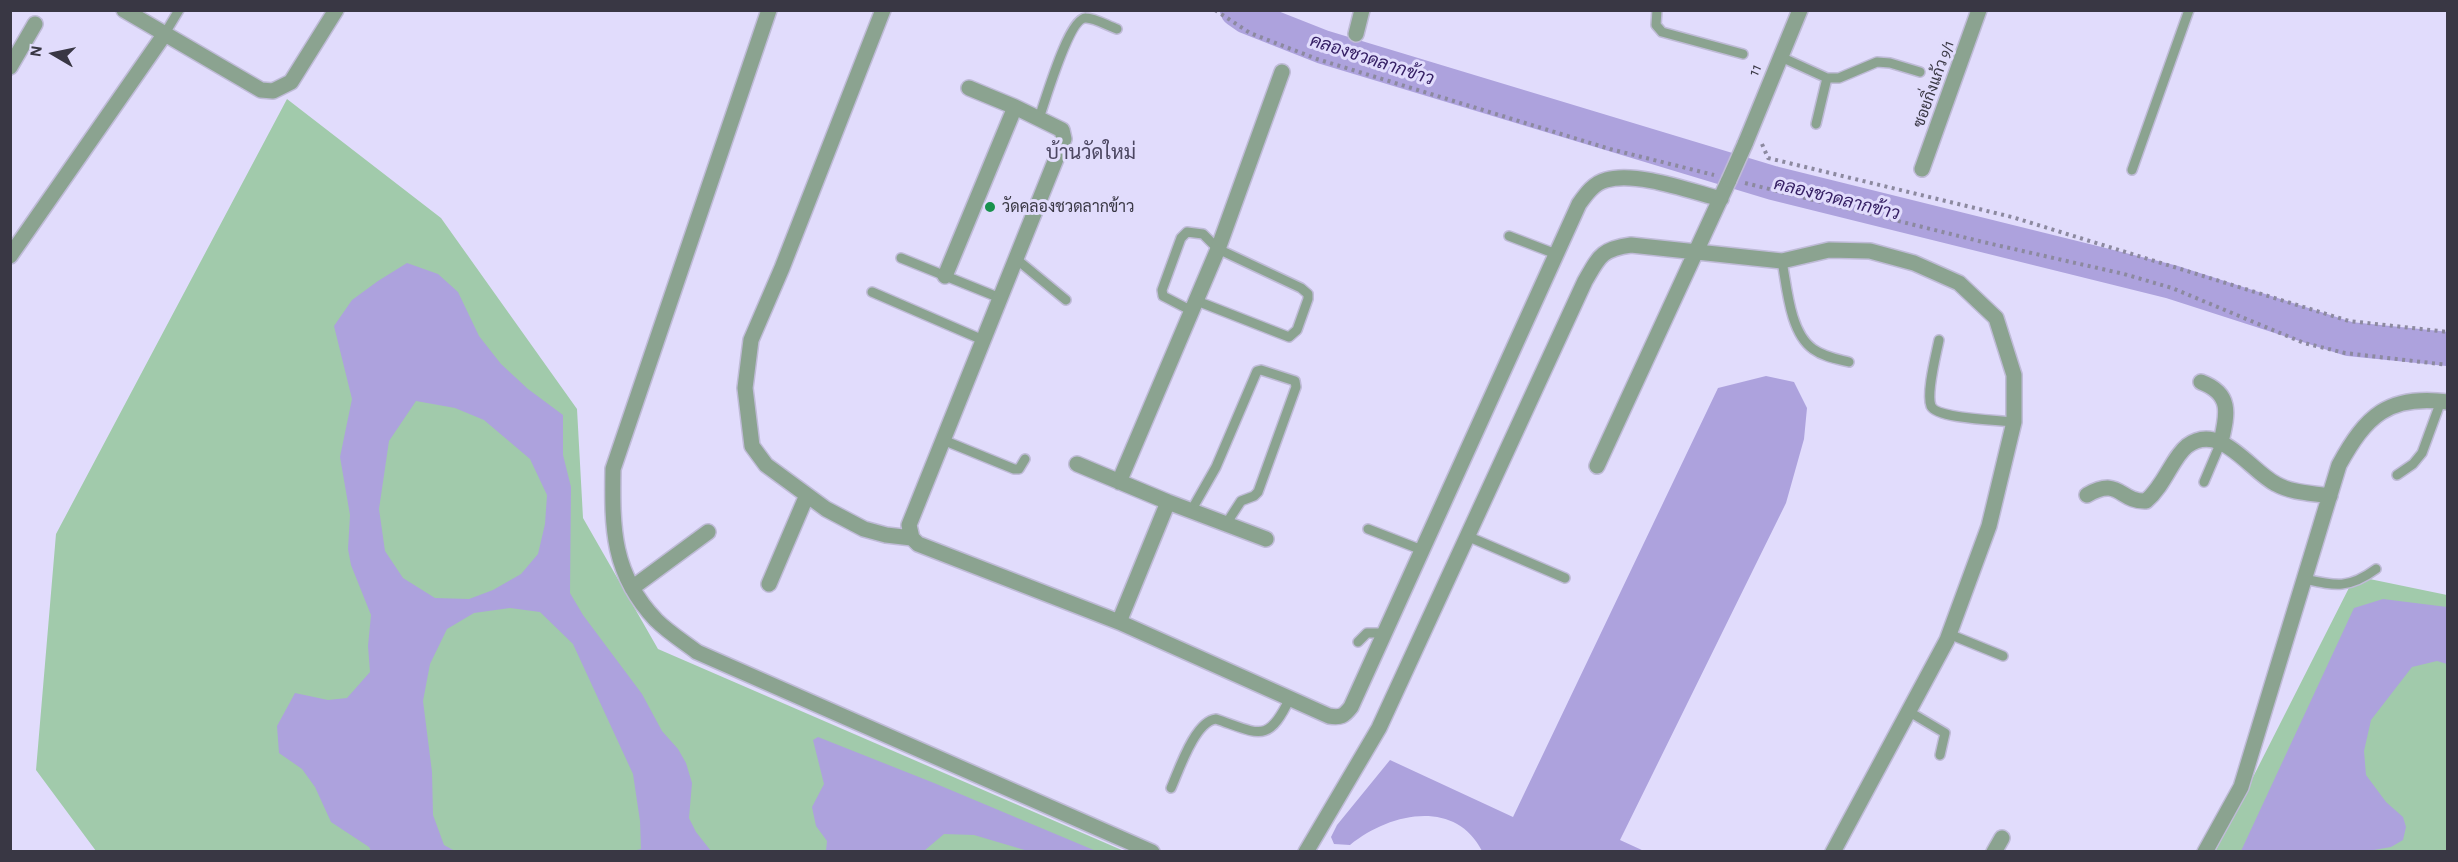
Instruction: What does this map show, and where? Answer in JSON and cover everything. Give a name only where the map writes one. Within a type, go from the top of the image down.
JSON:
[{"type":"street","points":[[124,10],[261,90],[273,91],[291,82],[336,10]]},
{"type":"street","points":[[769,10],[613,469],[612,524],[616,550],[632,588],[657,620],[697,652],[1152,852]]},
{"type":"street","points":[[883,10],[782,268],[751,339],[745,388],[752,446],[766,465],[826,509],[864,529],[886,535],[912,538]]},
{"type":"street","points":[[1356,34],[1362,10]]},
{"type":"street","name":"11","points":[[1598,465],[1698,253],[1800,10]]},
{"type":"street","name":"ซอยกิ่งแก้ว 9/1","points":[[1922,169],[1979,10]]},
{"type":"street","points":[[10,67],[35,24]]},
{"type":"street","points":[[10,256],[164,35]]},
{"type":"street","points":[[1119,482],[1218,249],[1253,145],[1282,72]]},
{"type":"street","points":[[969,88],[1062,130],[1064,139],[909,525],[912,538],[918,544],[1119,622],[1329,716],[1339,718],[1344,716],[1351,707],[1579,204],[1591,188],[1604,180],[1629,176],[1721,199]]},
{"type":"street","points":[[945,276],[1015,107]]},
{"type":"street","points":[[1306,852],[1379,728],[1585,281],[1600,256],[1616,247],[1631,245],[1782,261],[1830,250],[1870,251],[1914,263],[1959,283],[1996,318],[2014,375],[2014,422],[1989,526],[1949,634],[1833,852]]},
{"type":"street","points":[[2201,382],[2214,388],[2225,403],[2227,414],[2221,442]]},
{"type":"street","points":[[2205,852],[2241,786],[2339,465],[2355,437],[2376,414],[2401,402],[2444,402]]},
{"type":"street","points":[[2087,495],[2101,487],[2112,487],[2138,501],[2146,501],[2163,483],[2185,447],[2198,439],[2210,438],[2233,450],[2257,472],[2279,486],[2293,491],[2330,496]]},
{"type":"street","points":[[1077,464],[1266,539]]},
{"type":"street","points":[[769,584],[807,495]]},
{"type":"street","points":[[1119,622],[1168,502]]},
{"type":"street","points":[[632,588],[708,532]]},
{"type":"lane","points":[[164,35],[179,10]]},
{"type":"lane","points":[[1657,10],[1656,26],[1662,32],[1743,54]]},
{"type":"lane","points":[[2132,170],[2189,10]]},
{"type":"lane","points":[[1039,118],[1069,34],[1079,20],[1085,18],[1117,29]]},
{"type":"lane","points":[[1780,57],[1827,78],[1839,78],[1877,62],[1890,63],[1920,72]]},
{"type":"lane","points":[[1816,124],[1827,78]]},
{"type":"lane","points":[[1187,232],[1203,234],[1218,249],[1301,288],[1308,294],[1297,330],[1289,337],[1194,306],[1163,296],[1162,290],[1181,238],[1187,232]]},
{"type":"lane","points":[[1509,236],[1556,254]]},
{"type":"lane","points":[[901,258],[1000,298]]},
{"type":"lane","points":[[1016,258],[1066,300]]},
{"type":"lane","points":[[1782,261],[1797,329],[1805,343],[1824,355],[1849,362]]},
{"type":"lane","points":[[872,292],[983,340]]},
{"type":"lane","points":[[1939,340],[1930,390],[1930,404],[1934,410],[1945,414],[2014,422]]},
{"type":"lane","points":[[1191,511],[1216,467],[1257,371],[1262,370],[1289,378],[1295,381],[1296,387],[1258,492],[1241,501],[1226,524]]},
{"type":"lane","points":[[2397,475],[2413,464],[2422,453],[2444,402]]},
{"type":"lane","points":[[943,440],[1014,469],[1019,469],[1025,459]]},
{"type":"lane","points":[[2204,482],[2221,442]]},
{"type":"lane","points":[[1368,529],[1422,550]]},
{"type":"lane","points":[[1467,536],[1565,578]]},
{"type":"lane","points":[[2305,579],[2335,586],[2358,582],[2376,569]]},
{"type":"lane","points":[[1358,642],[1367,633],[1384,633]]},
{"type":"lane","points":[[1949,634],[2002,656]]},
{"type":"lane","points":[[1171,788],[1200,726],[1216,719],[1255,732],[1268,731],[1279,722],[1290,698]]},
{"type":"lane","points":[[1908,711],[1946,732],[1940,756]]},
{"type":"path","points":[[1215,10],[1250,33],[1317,59],[1610,149],[1983,242],[2124,274],[2172,288],[2304,343],[2345,353],[2448,364]]},
{"type":"path","points":[[1752,121],[1768,158],[2012,217],[2349,321],[2448,332]]},
{"type":"green space","points":[[287,99],[441,218],[577,409],[583,518],[658,649],[1124,851],[96,851],[36,770],[56,534]]},
{"type":"green space","points":[[2355,576],[2447,595],[2447,851],[2215,852]]},
{"type":"shaded area","points":[[407,263],[438,274],[458,292],[479,336],[501,364],[528,389],[563,415],[563,455],[571,487],[570,593],[583,615],[642,694],[662,731],[678,749],[686,763],[692,783],[689,818],[696,832],[711,851],[633,851],[641,849],[640,821],[633,774],[573,644],[540,612],[510,608],[474,613],[447,629],[430,664],[423,701],[432,772],[433,815],[444,845],[455,851],[371,851],[369,847],[331,822],[315,787],[302,769],[279,753],[277,726],[295,693],[328,700],[347,698],[370,672],[368,646],[371,615],[351,565],[348,549],[350,515],[340,457],[352,399],[334,326],[352,300]],"holes":[[[416,401],[455,408],[484,420],[530,459],[547,495],[545,524],[538,554],[521,574],[493,590],[469,599],[435,598],[403,578],[385,551],[379,509],[389,441]]]},
{"type":"shaded area","points":[[1766,376],[1794,382],[1807,408],[1804,439],[1786,503],[1620,840],[1644,851],[1482,851],[1470,834],[1455,823],[1439,817],[1420,816],[1383,825],[1350,845],[1334,844],[1331,837],[1337,825],[1390,760],[1513,817],[1718,388]]},
{"type":"shaded area","points":[[2383,599],[2447,607],[2447,664],[2437,661],[2412,667],[2371,720],[2364,751],[2366,775],[2386,802],[2403,817],[2406,827],[2403,840],[2391,847],[2368,851],[2241,851],[2354,608]]},
{"type":"shaded area","points":[[818,737],[1096,851],[1028,851],[974,835],[944,834],[924,851],[826,851],[827,841],[816,826],[812,807],[824,784],[813,740]]},
{"type":"waterway","name":"คลองชวดลากข้าว","points":[[1237,10],[1247,17],[1323,47],[1773,183],[2172,282],[2349,339],[2448,349]]},
{"type":"place","name":"วัดคลองชวดลากข้าว","points":[[990,207]]},
{"type":"district","name":"บ้านวัดใหม่","points":[[1091,153]]}]
